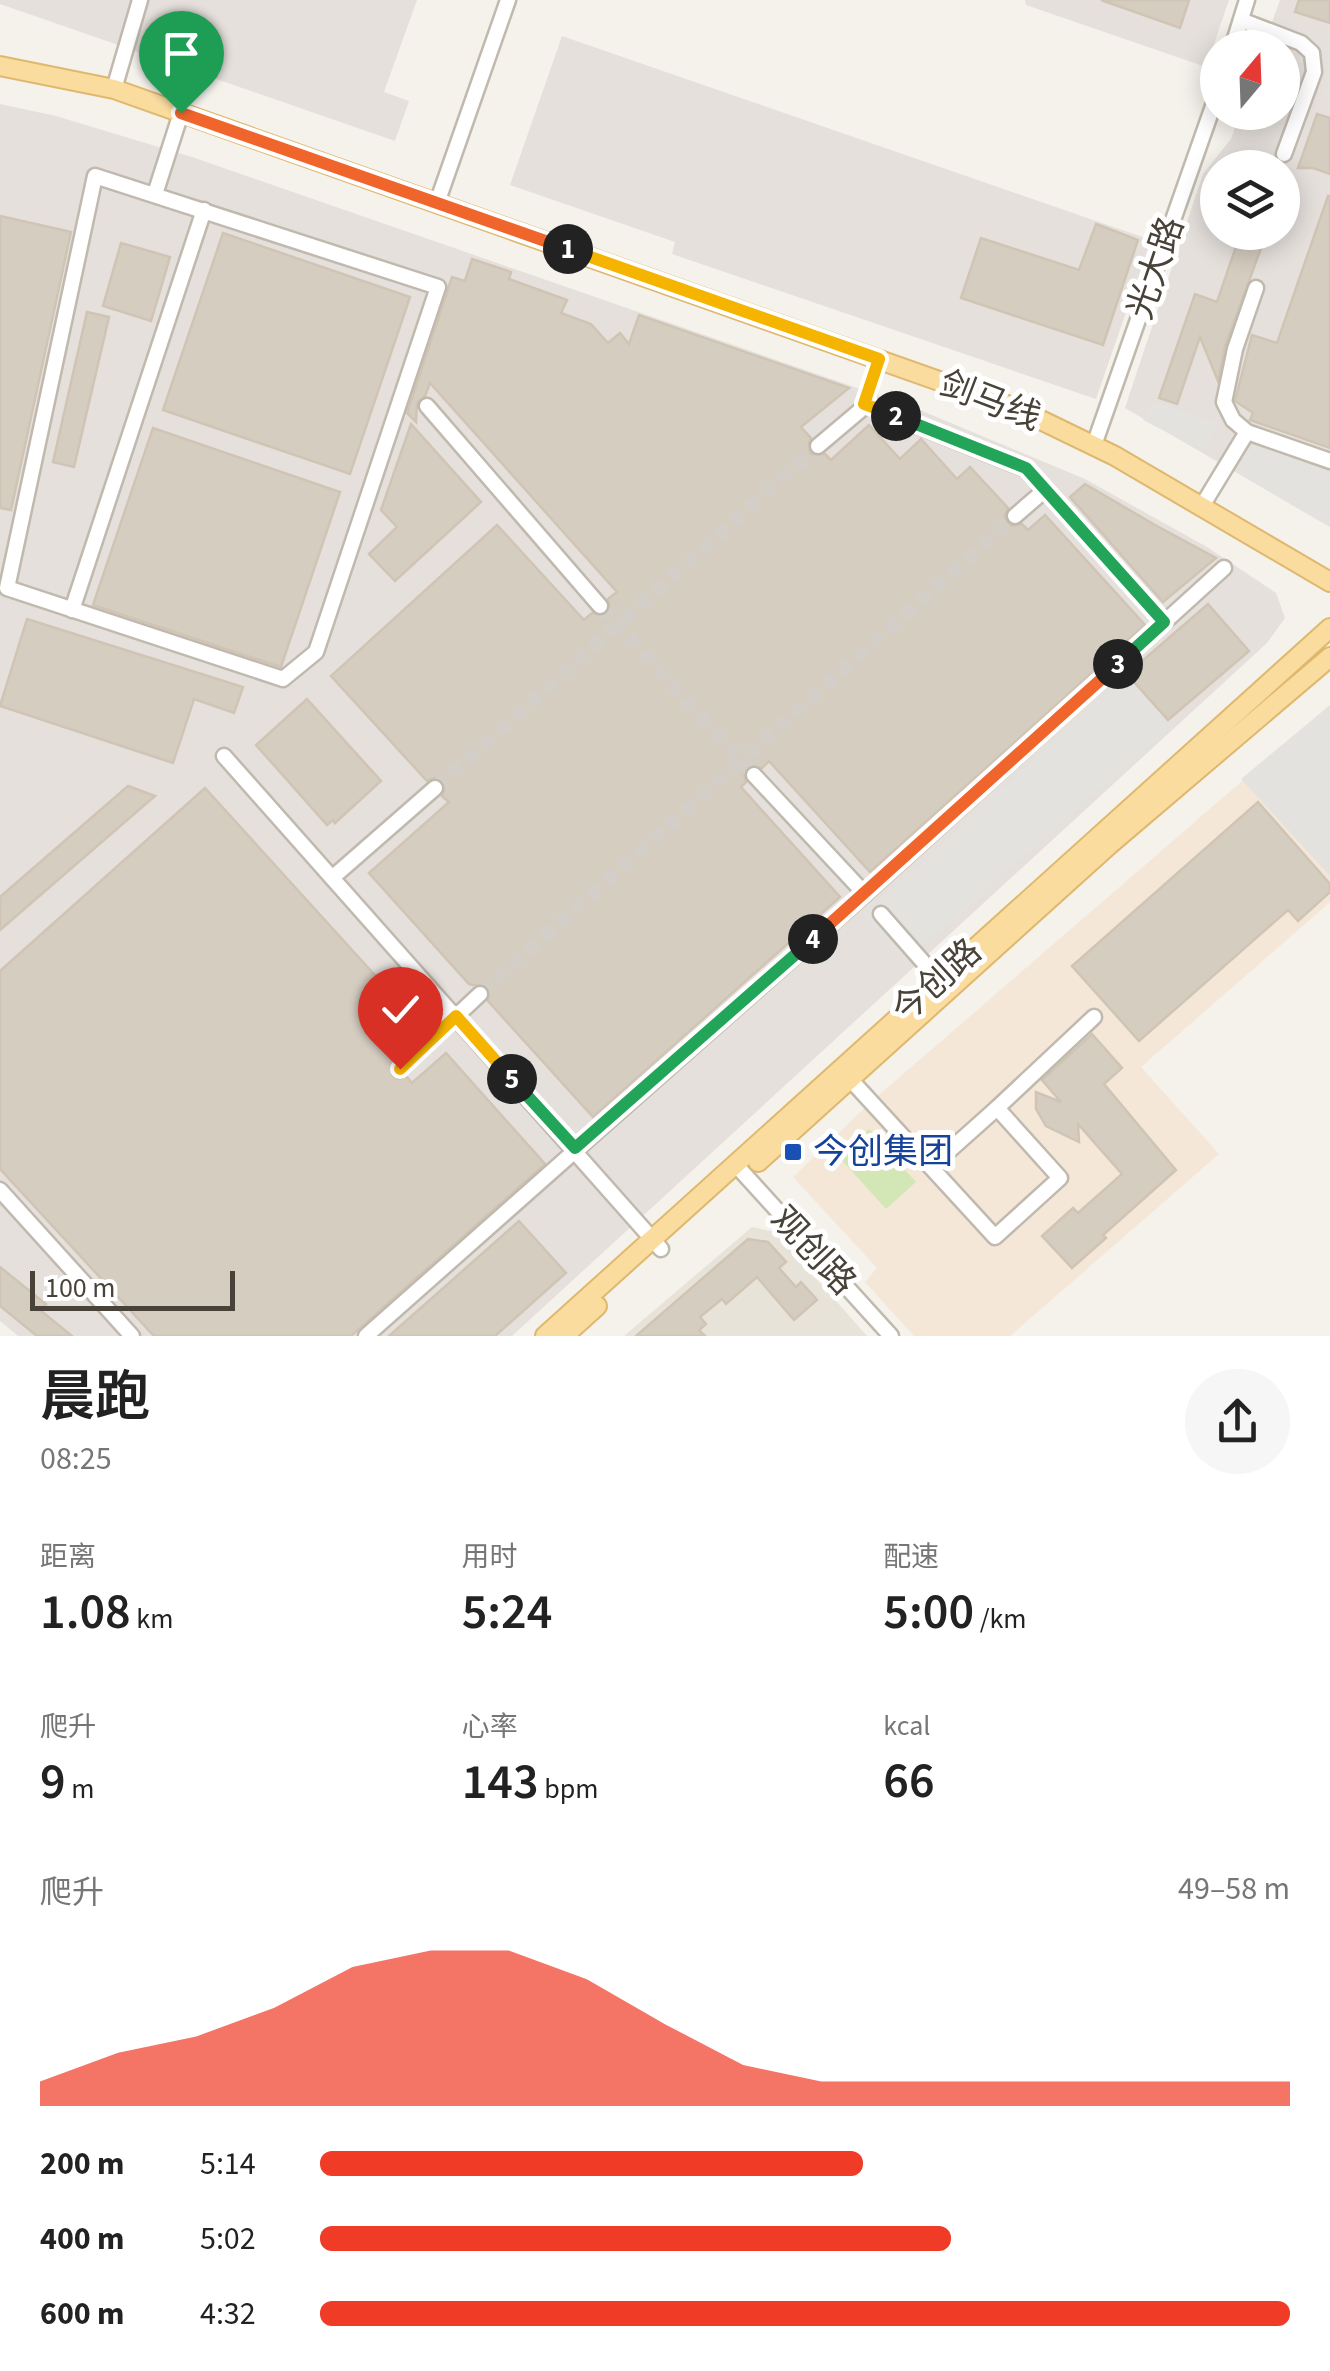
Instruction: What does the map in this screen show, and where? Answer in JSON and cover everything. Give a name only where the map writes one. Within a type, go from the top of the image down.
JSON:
[{"type":"main road","name":"剑马线","points":[[0,66],[114,90],[1018,410],[1094,445],[1330,582]]},
{"type":"main road","name":"今创路","points":[[564,1336],[938,980],[1330,628]]},
{"type":"main road","name":"今创路","points":[[740,1170],[850,1079],[1109,846],[1330,657]]},
{"type":"main road","name":"今创路","points":[[545,1336],[657,1245]]},
{"type":"street","points":[[114,90],[140,0]]},
{"type":"street","points":[[437,203],[508,0]]},
{"type":"street","points":[[1237,30],[1247,0]]},
{"type":"street","points":[[1240,20],[1302,43],[1312,53],[1314,72],[1285,150]]},
{"type":"street","points":[[155,194],[181,113]]},
{"type":"street","name":"光大路","points":[[1094,445],[1205,130]]},
{"type":"street","points":[[96,176],[204,210],[438,286],[316,652],[283,679],[6,588],[96,176]]},
{"type":"street","points":[[72,610],[204,210]]},
{"type":"street","points":[[1256,288],[1235,349],[1224,402],[1233,420],[1247,432],[1330,461]]},
{"type":"street","points":[[818,446],[864,404],[879,359]]},
{"type":"street","points":[[864,404],[1026,468],[1164,622]]},
{"type":"street","points":[[428,406],[600,606]]},
{"type":"street","points":[[1202,506],[1247,432]]},
{"type":"street","points":[[1015,516],[1045,490]]},
{"type":"street","points":[[366,1336],[1224,568]]},
{"type":"street","points":[[224,756],[657,1245]]},
{"type":"street","points":[[754,775],[864,894]]},
{"type":"street","points":[[332,878],[435,788]]},
{"type":"street","points":[[880,914],[938,980]]},
{"type":"street","points":[[400,1069],[480,994]]},
{"type":"street","points":[[932,1166],[1094,1016]]},
{"type":"street","points":[[850,1079],[995,1237],[1060,1178],[997,1108]]},
{"type":"street","name":"观创路","points":[[740,1170],[891,1336]]},
{"type":"street","points":[[0,1190],[132,1336]]},
{"type":"shaded area","points":[[0,0],[417,0],[384,92],[409,101],[395,141],[0,4]]},
{"type":"shaded area","points":[[1025,0],[1229,0],[1219,30],[1200,30],[1200,65],[1026,5]]},
{"type":"shaded area","points":[[1280,0],[1330,0],[1330,527],[1125,408],[1200,183],[1200,250],[1300,250],[1300,150],[1222,150],[1234,130],[1300,130],[1300,30],[1269,30]]},
{"type":"shaded area","points":[[562,36],[1151,240],[1096,399],[672,254],[675,242],[510,185]]},
{"type":"shaded area","points":[[0,104],[56,116],[192,157],[915,408],[1085,479],[1207,547],[1276,593],[1285,618],[1267,643],[512,1336],[18,1336],[0,1321]]},
{"type":"shaded area","points":[[1151,401],[1219,423],[1204,451],[1143,420]]},
{"type":"shaded area","points":[[1254,443],[1330,470],[1330,527],[1236,472]]},
{"type":"shaded area","points":[[1127,674],[1172,725],[905,962],[864,916]]},
{"type":"shaded area","points":[[1330,705],[1330,902],[1141,1067],[1219,1154],[1010,1336],[914,1336],[865,1282],[877,1268],[793,1177],[872,1101]]},
{"type":"shaded area","points":[[1330,705],[1330,876],[1241,779]]},
{"type":"shaded area","points":[[752,1227],[775,1232],[867,1336],[624,1336]]},
{"type":"green space","points":[[869,1129],[916,1182],[886,1209],[838,1156]]},
{"type":"building","points":[[1101,0],[1189,0],[1180,28]]},
{"type":"building","points":[[1299,0],[1330,0],[1330,23],[1295,12]]},
{"type":"building","points":[[1317,114],[1330,118],[1330,174],[1300,168]]},
{"type":"building","points":[[1328,196],[1330,448],[1250,420],[1253,413],[1235,401],[1252,335],[1277,343]]},
{"type":"building","points":[[0,216],[71,232],[11,510],[0,508]]},
{"type":"building","points":[[1096,224],[1138,240],[1103,345],[961,298],[981,238],[1079,270]]},
{"type":"building","points":[[223,233],[410,297],[350,474],[163,410]]},
{"type":"building","points":[[121,243],[170,257],[151,321],[103,306]]},
{"type":"building","points":[[1235,250],[1260,250],[1225,346],[1218,381],[1200,337],[1177,404],[1159,398],[1195,294],[1217,302]]},
{"type":"building","points":[[472,259],[511,272],[509,279],[567,300],[561,313],[591,324],[608,343],[620,333],[629,344],[639,315],[849,388],[801,427],[811,438],[811,454],[825,454],[831,460],[869,425],[900,459],[921,439],[957,479],[970,467],[1008,508],[1004,517],[1011,526],[1022,524],[1028,530],[1045,515],[1145,625],[870,872],[769,761],[762,768],[748,767],[744,773],[746,782],[741,787],[840,897],[593,1117],[488,1001],[488,988],[469,984],[369,873],[449,802],[442,796],[442,780],[427,781],[331,676],[497,525],[584,620],[592,613],[606,615],[610,609],[608,599],[617,592],[430,383],[417,403],[416,422],[407,413],[452,277],[465,281]]},
{"type":"building","points":[[87,312],[109,317],[74,467],[53,462]]},
{"type":"building","points":[[411,424],[481,502],[395,581],[369,554],[397,527],[381,510]]},
{"type":"building","points":[[153,428],[340,492],[281,667],[93,605]]},
{"type":"building","points":[[1085,484],[1216,558],[1163,602],[1070,497]]},
{"type":"building","points":[[1208,604],[1249,651],[1168,720],[1127,674]]},
{"type":"building","points":[[27,619],[243,687],[234,713],[194,699],[173,763],[0,706]]},
{"type":"building","points":[[307,699],[381,781],[335,823],[333,820],[327,825],[256,745]]},
{"type":"building","points":[[128,786],[155,796],[0,930],[0,897]]},
{"type":"building","points":[[205,788],[421,1026],[388,1056],[393,1061],[392,1075],[398,1079],[407,1077],[412,1083],[446,1053],[545,1164],[351,1336],[154,1336],[0,1169],[0,971]]},
{"type":"building","points":[[1258,802],[1330,884],[1330,892],[1298,921],[1288,910],[1139,1041],[1072,966]]},
{"type":"building","points":[[1092,1034],[1122,1068],[1104,1084],[1176,1170],[1072,1268],[1042,1236],[1073,1208],[1078,1213],[1122,1174],[1078,1124],[1079,1142],[1046,1126],[1036,1109],[1036,1092],[1061,1102],[1042,1080]]},
{"type":"building","points":[[519,1221],[566,1273],[495,1336],[389,1336]]},
{"type":"building","points":[[748,1239],[768,1242],[786,1262],[779,1268],[796,1287],[801,1282],[817,1300],[794,1320],[757,1277],[726,1304],[722,1299],[700,1317],[706,1324],[699,1330],[705,1336],[636,1336]]},
{"type":"building","points":[[0,1267],[46,1304],[40,1310],[72,1336],[37,1336],[0,1306]]},
{"type":"tunnel","points":[[435,788],[818,446]]},
{"type":"tunnel","points":[[480,994],[1015,516]]},
{"type":"tunnel","points":[[600,606],[754,775]]},
{"type":"place","name":"今创集团","points":[[793,1152]]},
{"type":"route","points":[[181,113],[879,359],[864,404],[1026,468],[1164,622],[864,894],[575,1148],[456,1016],[400,1069]]}]
